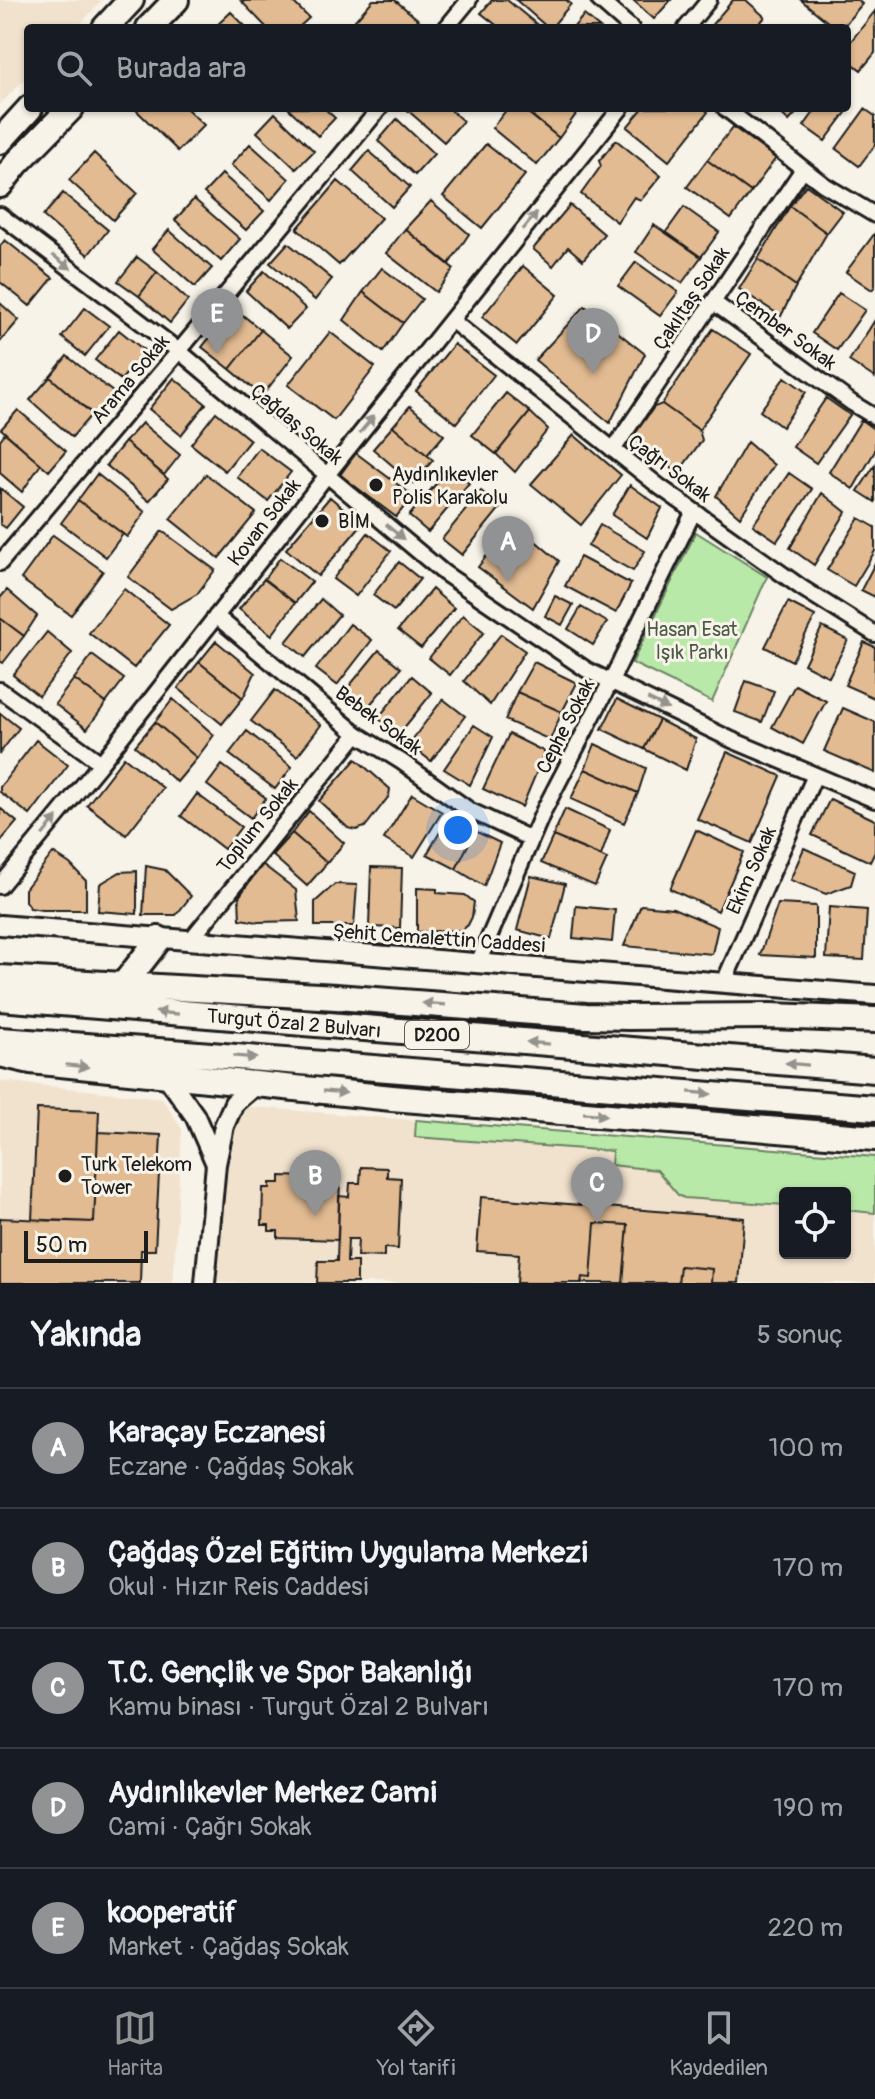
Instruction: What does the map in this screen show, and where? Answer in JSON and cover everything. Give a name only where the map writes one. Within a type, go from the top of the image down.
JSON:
[{"type":"highway","points":[[109,24],[131,0]]},
{"type":"highway","points":[[153,24],[176,0]]},
{"type":"highway","points":[[0,141],[26,112]]},
{"type":"highway","points":[[0,185],[67,112]]},
{"type":"highway","points":[[124,984],[159,939]]},
{"type":"highway","name":"Turgut Özal 2 Bulvarı","points":[[0,978],[875,1032]]},
{"type":"highway","name":"Turgut Özal 2 Bulvarı","points":[[0,998],[875,1070]]},
{"type":"highway","name":"Turgut Özal 2 Bulvarı","points":[[628,1017],[758,1016],[875,1020]]},
{"type":"highway","name":"Turgut Özal 2 Bulvarı","points":[[0,1040],[875,1108]]},
{"type":"highway","points":[[0,1054],[31,1061],[255,1085],[874,1137]]},
{"type":"street","points":[[449,24],[469,0]]},
{"type":"street","points":[[599,0],[626,24]]},
{"type":"street","points":[[689,24],[709,0]]},
{"type":"street","name":"Arama Sokak","points":[[0,563],[377,112]]},
{"type":"street","name":"Kovan Sokak","points":[[0,886],[618,112]]},
{"type":"street","points":[[730,112],[823,184],[875,215]]},
{"type":"street","name":"Çakıltaş Sokak","points":[[613,450],[803,169]]},
{"type":"street","name":"Çağdaş Sokak","points":[[0,215],[179,351],[444,573],[587,670],[732,740],[875,800]]},
{"type":"street","name":"Çember Sokak","points":[[713,302],[875,417]]},
{"type":"street","name":"Çağrı Sokak","points":[[451,320],[694,511],[802,588],[875,634]]},
{"type":"street","name":"Cephe Sokak","points":[[478,963],[544,810],[694,511]]},
{"type":"street","name":"Bebek Sokak","points":[[216,616],[357,734],[469,810],[531,839]]},
{"type":"street","points":[[0,690],[101,763]]},
{"type":"street","name":"Toplum Sokak","points":[[189,942],[357,734]]},
{"type":"street","name":"Ekim Sokak","points":[[724,982],[815,775]]},
{"type":"street","name":"Şehit Cemalettin Caddesi","points":[[0,925],[875,995]]},
{"type":"street","points":[[166,1075],[195,1116],[216,1164]]},
{"type":"street","points":[[205,1283],[216,1164],[224,1126],[234,1103],[255,1085]]},
{"type":"shaded area","points":[[0,0],[102,0],[81,24],[24,24],[24,80],[0,104]]},
{"type":"shaded area","points":[[0,1081],[162,1098],[182,1129],[173,1283],[0,1283]]},
{"type":"shaded area","points":[[239,1106],[875,1157],[875,1283],[214,1283],[230,1148]]},
{"type":"green space","name":"Hasan Esat Işık Parkı","points":[[696,532],[767,577],[712,702],[632,663]]},
{"type":"green space","points":[[416,1120],[875,1157],[875,1213],[851,1211],[851,1187],[779,1187],[779,1205],[684,1198],[657,1170],[611,1165],[612,1151],[415,1137]]},
{"type":"building","points":[[291,0],[309,18],[302,24],[263,24],[241,1]]},
{"type":"building","points":[[373,0],[395,0],[422,23],[421,24],[352,24]]},
{"type":"building","points":[[492,0],[507,0],[536,24],[495,24],[481,13]]},
{"type":"building","points":[[516,0],[566,0],[571,4],[554,24],[543,24]]},
{"type":"building","points":[[633,0],[671,0],[654,19]]},
{"type":"building","points":[[733,0],[746,0],[765,17],[759,24],[712,24]]},
{"type":"building","points":[[801,0],[858,0],[862,4],[845,24],[830,24]]},
{"type":"building","points":[[875,11],[875,53],[861,70],[851,62],[851,41]]},
{"type":"building","points":[[231,12],[243,24],[218,24]]},
{"type":"building","points":[[584,15],[595,24],[576,24]]},
{"type":"building","points":[[865,109],[875,116],[875,145],[859,166],[836,149]]},
{"type":"building","points":[[138,112],[190,112],[204,125],[178,151]]},
{"type":"building","points":[[292,112],[328,112],[335,118],[318,136]]},
{"type":"building","points":[[410,112],[453,112],[463,121],[444,142]]},
{"type":"building","points":[[505,112],[527,112],[559,138],[537,165],[492,128]]},
{"type":"building","points":[[528,112],[578,112],[559,138]]},
{"type":"building","points":[[640,112],[708,112],[669,161],[627,127]]},
{"type":"building","points":[[779,112],[797,112],[789,121]]},
{"type":"building","points":[[814,112],[847,112],[825,141],[804,126]]},
{"type":"building","points":[[275,113],[314,151],[296,169],[257,132]]},
{"type":"building","points":[[397,119],[434,154],[415,175],[378,141]]},
{"type":"building","points":[[733,127],[776,158],[751,192],[707,160]]},
{"type":"building","points":[[616,140],[661,176],[641,200],[634,197],[617,222],[581,194],[601,166],[599,161]]},
{"type":"building","points":[[250,144],[289,179],[271,200],[231,165]]},
{"type":"building","points":[[486,144],[525,175],[482,228],[443,196]]},
{"type":"building","points":[[369,151],[410,187],[392,207],[352,171]]},
{"type":"building","points":[[94,153],[137,193],[113,220],[69,180]]},
{"type":"building","points":[[707,160],[751,192],[731,219],[687,187]]},
{"type":"building","points":[[222,174],[264,211],[246,230],[204,193]]},
{"type":"building","points":[[338,181],[381,218],[339,265],[297,229]]},
{"type":"building","points":[[806,185],[843,212],[827,233],[790,206]]},
{"type":"building","points":[[63,193],[108,230],[88,255],[43,216]]},
{"type":"building","points":[[194,199],[240,239],[221,261],[175,220]]},
{"type":"building","points":[[431,201],[469,234],[449,264],[405,229]]},
{"type":"building","points":[[570,205],[604,234],[583,260],[568,247],[553,266],[533,249]]},
{"type":"building","points":[[790,206],[827,233],[796,286],[758,259]]},
{"type":"building","points":[[684,207],[719,232],[701,257],[666,232]]},
{"type":"building","points":[[654,225],[701,257],[682,283],[636,252]]},
{"type":"building","points":[[405,229],[454,269],[436,292],[386,253]]},
{"type":"building","points":[[169,230],[212,268],[195,287],[152,249]]},
{"type":"building","points":[[875,233],[875,286],[872,290],[846,272]]},
{"type":"building","points":[[5,240],[53,278],[30,306],[0,282],[0,246]]},
{"type":"building","points":[[288,243],[332,279],[315,300],[270,263]]},
{"type":"building","points":[[137,257],[157,272],[139,296],[118,281]]},
{"type":"building","points":[[758,259],[796,286],[781,316],[739,289]]},
{"type":"building","points":[[636,262],[678,292],[660,316],[618,286]]},
{"type":"building","points":[[523,266],[558,295],[517,345],[482,317]]},
{"type":"building","points":[[382,268],[422,299],[403,323],[363,292]]},
{"type":"building","points":[[264,271],[306,309],[287,329],[246,291]]},
{"type":"building","points":[[157,272],[188,300],[170,323],[139,296]]},
{"type":"building","points":[[363,292],[403,323],[383,352],[344,320]]},
{"type":"building","points":[[839,293],[865,310],[837,350],[812,333]]},
{"type":"building","points":[[0,303],[19,320],[0,342]]},
{"type":"building","points":[[585,306],[645,354],[610,423],[535,360]]},
{"type":"building","points":[[85,308],[109,326],[85,356],[62,337]]},
{"type":"building","points":[[234,308],[261,330],[230,369],[202,347]]},
{"type":"building","points":[[875,320],[875,378],[849,361]]},
{"type":"building","points":[[713,329],[751,354],[699,430],[662,404]]},
{"type":"building","points":[[119,330],[145,351],[121,380],[95,360]]},
{"type":"building","points":[[261,330],[293,356],[262,396],[230,369]]},
{"type":"building","points":[[330,332],[375,367],[334,420],[288,385]]},
{"type":"building","points":[[454,344],[494,375],[456,423],[416,391]]},
{"type":"building","points":[[67,356],[114,393],[96,417],[50,377]]},
{"type":"building","points":[[50,377],[92,414],[72,437],[30,400]]},
{"type":"building","points":[[785,377],[806,392],[782,427],[760,411]]},
{"type":"building","points":[[174,378],[206,404],[181,435],[149,409]]},
{"type":"building","points":[[506,393],[530,412],[496,454],[472,435]]},
{"type":"building","points":[[826,398],[850,415],[816,463],[793,447]]},
{"type":"building","points":[[662,404],[699,430],[702,440],[678,473],[632,438],[654,407]]},
{"type":"building","points":[[410,406],[444,435],[427,455],[393,426]]},
{"type":"building","points":[[18,410],[66,451],[49,471],[1,429]]},
{"type":"building","points":[[216,412],[250,440],[225,471],[191,444]]},
{"type":"building","points":[[530,412],[548,429],[515,472],[496,454]]},
{"type":"building","points":[[861,420],[875,430],[875,451],[853,489],[829,472]]},
{"type":"building","points":[[142,423],[180,455],[164,475],[125,442]]},
{"type":"building","points":[[393,426],[433,460],[413,483],[373,449]]},
{"type":"building","points":[[5,433],[41,464],[22,492],[0,473],[0,440]]},
{"type":"building","points":[[574,435],[621,475],[581,525],[531,484]]},
{"type":"building","points":[[125,442],[168,479],[149,501],[106,465]]},
{"type":"building","points":[[747,442],[774,465],[740,517],[716,496]]},
{"type":"building","points":[[259,448],[291,472],[268,501],[237,477]]},
{"type":"building","name":"Aydınlıkevler Polis Karakolu","points":[[356,453],[413,496],[396,517],[340,475]]},
{"type":"building","points":[[875,465],[875,502],[858,491]]},
{"type":"building","points":[[450,467],[469,483],[428,532],[409,516]]},
{"type":"building","points":[[789,473],[812,489],[777,541],[753,525]]},
{"type":"building","points":[[97,474],[145,512],[127,537],[78,500]]},
{"type":"building","points":[[206,474],[256,513],[219,558],[170,519]]},
{"type":"building","points":[[630,485],[662,508],[647,538],[612,515]]},
{"type":"building","points":[[0,488],[23,507],[6,528],[0,524]]},
{"type":"building","points":[[481,491],[501,507],[462,555],[442,539]]},
{"type":"building","points":[[822,493],[846,512],[814,565],[790,548]]},
{"type":"building","points":[[330,497],[362,524],[318,576],[286,549]]},
{"type":"building","points":[[78,500],[123,534],[106,557],[61,523]]},
{"type":"building","points":[[859,518],[875,527],[875,551],[854,586],[827,570]]},
{"type":"building","points":[[513,522],[559,561],[533,608],[478,567]]},
{"type":"building","points":[[600,525],[645,551],[633,571],[588,546]]},
{"type":"building","points":[[162,531],[215,570],[197,594],[171,609],[128,577]]},
{"type":"building","points":[[368,533],[391,551],[356,596],[333,579]]},
{"type":"building","points":[[53,535],[103,571],[71,615],[21,579]]},
{"type":"building","points":[[580,557],[631,584],[616,613],[565,586]]},
{"type":"building","points":[[280,558],[312,582],[295,603],[264,579]]},
{"type":"building","points":[[399,562],[420,579],[394,611],[373,595]]},
{"type":"building","points":[[875,563],[875,597],[861,590]]},
{"type":"building","points":[[264,579],[295,603],[272,635],[239,609]]},
{"type":"building","points":[[124,589],[169,625],[134,668],[89,633]]},
{"type":"building","points":[[432,589],[454,608],[421,648],[398,630]]},
{"type":"building","points":[[7,590],[37,616],[24,636],[0,618],[0,598]]},
{"type":"building","points":[[555,596],[573,605],[562,625],[545,616]]},
{"type":"building","points":[[321,599],[339,615],[305,657],[286,642]]},
{"type":"building","points":[[788,602],[815,616],[792,661],[765,647]]},
{"type":"building","points":[[581,607],[607,622],[593,645],[568,629]]},
{"type":"building","points":[[463,615],[484,632],[450,675],[429,658]]},
{"type":"building","points":[[0,618],[24,636],[3,663],[0,661]]},
{"type":"building","points":[[350,624],[372,640],[337,685],[316,669]]},
{"type":"building","points":[[822,627],[848,640],[829,677],[804,664]]},
{"type":"building","points":[[47,632],[72,653],[39,696],[13,675]]},
{"type":"building","points":[[501,634],[525,651],[490,705],[464,681]]},
{"type":"building","points":[[216,641],[255,673],[243,698],[199,662]]},
{"type":"building","points":[[864,642],[875,647],[874,698],[845,685]]},
{"type":"building","points":[[379,650],[401,668],[368,707],[346,690]]},
{"type":"building","points":[[92,655],[124,679],[106,703],[74,679]]},
{"type":"building","points":[[199,662],[243,698],[222,724],[178,688]]},
{"type":"building","points":[[534,662],[577,683],[562,712],[517,692]]},
{"type":"building","points":[[412,676],[432,693],[399,734],[378,718]]},
{"type":"building","points":[[74,679],[106,703],[87,729],[55,704]]},
{"type":"building","points":[[746,681],[774,691],[762,722],[735,712]]},
{"type":"building","points":[[795,685],[826,701],[803,744],[772,727]]},
{"type":"building","points":[[275,690],[321,725],[297,756],[251,721]]},
{"type":"building","points":[[517,692],[562,712],[550,740],[505,720]]},
{"type":"building","points":[[173,699],[214,735],[197,758],[155,722]]},
{"type":"building","points":[[443,699],[465,716],[431,761],[409,744]]},
{"type":"building","points":[[617,699],[659,720],[644,749],[602,729]]},
{"type":"building","points":[[843,708],[875,722],[875,773],[824,751]]},
{"type":"building","points":[[0,713],[19,728],[0,753]]},
{"type":"building","points":[[659,720],[696,739],[686,770],[644,749]]},
{"type":"building","points":[[155,722],[197,758],[177,782],[135,746]]},
{"type":"building","points":[[474,725],[493,737],[470,785],[444,769]]},
{"type":"building","points":[[247,731],[292,767],[275,789],[229,754]]},
{"type":"building","points":[[509,734],[545,752],[522,807],[483,789]]},
{"type":"building","points":[[36,740],[68,765],[30,815],[0,792],[0,787]]},
{"type":"building","points":[[595,744],[646,768],[638,793],[585,769]]},
{"type":"building","points":[[727,752],[781,776],[752,843],[697,819]]},
{"type":"building","points":[[124,757],[163,788],[126,835],[87,805]]},
{"type":"building","points":[[356,759],[390,789],[389,796],[365,827],[356,830],[348,828],[319,801]]},
{"type":"building","points":[[222,765],[266,798],[251,818],[207,785]]},
{"type":"building","points":[[585,769],[638,793],[624,823],[571,799]]},
{"type":"building","points":[[197,794],[241,827],[224,849],[181,816]]},
{"type":"building","points":[[412,794],[442,812],[414,857],[384,839]]},
{"type":"building","points":[[830,799],[875,820],[875,852],[870,862],[812,835]]},
{"type":"building","points":[[0,808],[17,822],[0,842]]},
{"type":"building","points":[[565,809],[610,830],[601,856],[553,836]]},
{"type":"building","points":[[309,811],[344,843],[327,863],[292,833]]},
{"type":"building","points":[[450,815],[475,831],[456,869],[427,854]]},
{"type":"building","points":[[696,830],[744,852],[718,911],[670,889]]},
{"type":"building","points":[[475,831],[500,843],[484,886],[456,869]]},
{"type":"building","points":[[292,833],[327,863],[307,886],[272,855]]},
{"type":"building","points":[[553,836],[607,859],[595,886],[541,863]]},
{"type":"building","points":[[804,848],[855,871],[851,885],[826,894],[790,880]]},
{"type":"building","points":[[53,853],[70,864],[86,881],[86,910],[42,910],[30,908],[25,901],[25,889]]},
{"type":"building","points":[[262,864],[296,890],[299,921],[240,919],[239,897]]},
{"type":"building","points":[[146,866],[165,870],[191,896],[176,915],[143,915]]},
{"type":"building","points":[[371,867],[402,868],[400,928],[369,927]]},
{"type":"building","points":[[137,871],[137,914],[98,911],[100,884],[120,872]]},
{"type":"building","points":[[531,876],[565,884],[551,939],[517,930]]},
{"type":"building","points":[[335,884],[357,885],[354,926],[315,926],[315,902]]},
{"type":"building","points":[[417,888],[465,895],[474,902],[468,925],[462,930],[417,932]]},
{"type":"building","points":[[778,904],[816,906],[816,958],[760,955]]},
{"type":"building","points":[[641,905],[673,908],[718,927],[712,954],[624,946]]},
{"type":"building","points":[[576,906],[615,910],[612,942],[573,938]]},
{"type":"building","points":[[829,907],[867,910],[864,960],[826,958]]},
{"type":"building","name":"Turk Telekom Tower","points":[[37,1109],[99,1111],[94,1222],[32,1220]]},
{"type":"building","points":[[98,1132],[161,1135],[155,1250],[141,1250],[140,1283],[0,1283],[0,1218],[94,1222]]},
{"type":"building","points":[[361,1167],[387,1168],[387,1177],[401,1178],[398,1249],[384,1248],[384,1257],[357,1256],[358,1239],[348,1239],[347,1262],[357,1262],[357,1283],[317,1283],[318,1261],[337,1261],[339,1196],[349,1197],[350,1183],[360,1183]]},
{"type":"building","points":[[280,1176],[340,1178],[338,1240],[278,1238],[278,1231],[269,1231],[269,1225],[262,1225],[263,1188],[270,1188],[270,1183],[280,1183]]},
{"type":"building","points":[[481,1197],[744,1218],[739,1283],[711,1283],[712,1269],[680,1266],[678,1283],[623,1283],[628,1225],[595,1223],[591,1278],[582,1277],[581,1283],[517,1283],[519,1254],[477,1251]]},
{"type":"building","points":[[595,1223],[628,1225],[623,1283],[581,1283],[582,1277],[591,1278]]},
{"type":"building","points":[[680,1266],[712,1269],[711,1283],[678,1283]]},
{"type":"place","name":"kooperatif","points":[[217,354]]},
{"type":"place","name":"Aydınlıkevler Merkez Cami","points":[[593,374]]},
{"type":"place","name":"Aydınlıkevler Polis Karakolu","points":[[376,485]]},
{"type":"place","name":"BİM","points":[[322,521]]},
{"type":"place","name":"Karaçay Eczanesi","points":[[508,582]]},
{"type":"place","name":"Turk Telekom Tower","points":[[65,1176]]},
{"type":"place","name":"Çağdaş Özel Eğitim Uygulama Merkezi","points":[[315,1216]]},
{"type":"place","name":"T.C. Gençlik ve Spor Bakanlığı","points":[[597,1223]]}]
